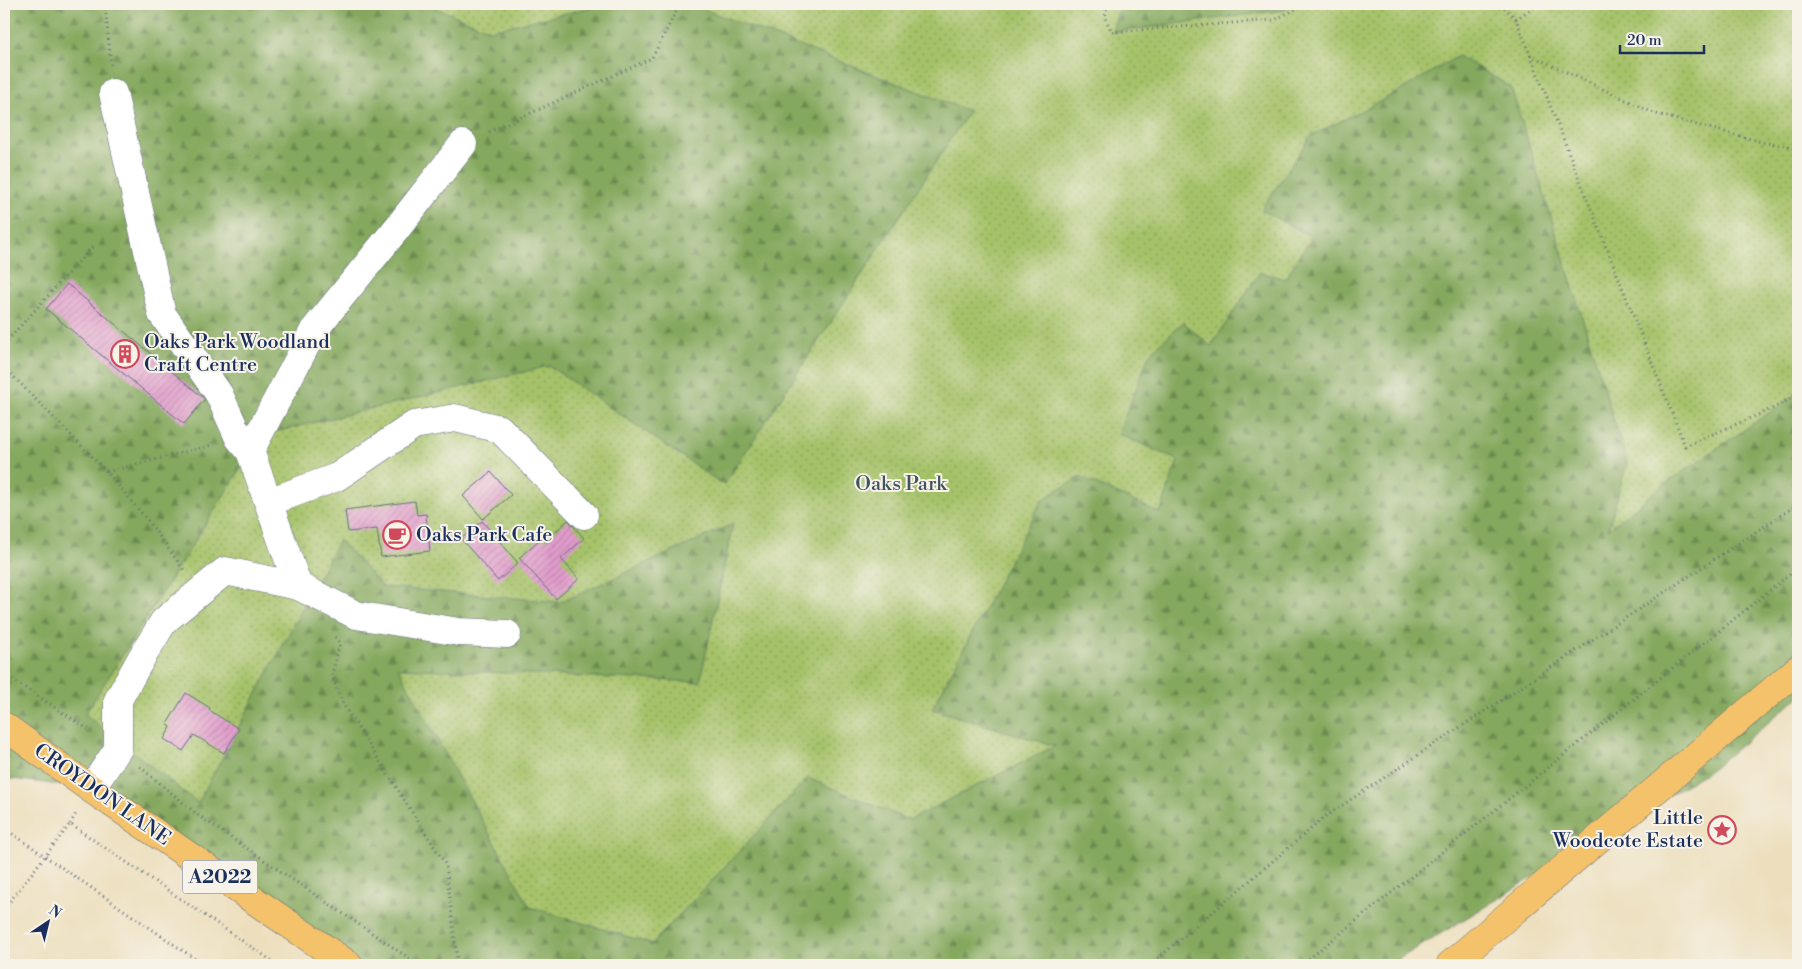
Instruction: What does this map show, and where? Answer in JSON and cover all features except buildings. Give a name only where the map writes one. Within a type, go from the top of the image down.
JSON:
[{"type":"main road","points":[[1450,965],[1798,668]]},
{"type":"main road","name":"CROYDON LANE","points":[[4,726],[349,965]]},
{"type":"lane","points":[[113,93],[162,314],[219,394],[245,444],[269,502],[298,586]]},
{"type":"lane","points":[[245,444],[314,330],[398,228],[463,144]]},
{"type":"lane","points":[[269,502],[337,477],[414,424],[455,418],[500,428],[584,516]]},
{"type":"lane","points":[[91,788],[118,749],[118,700],[164,620],[225,571],[298,586],[356,615],[459,632],[506,634]]},
{"type":"path","points":[[105,4],[113,93]]},
{"type":"path","points":[[463,144],[652,58],[680,4]]},
{"type":"path","points":[[1107,4],[1105,18],[1112,32],[1274,20],[1298,8],[1299,4]]},
{"type":"path","points":[[1501,4],[1516,19],[1685,446],[1774,408],[1798,392]]},
{"type":"path","points":[[1516,19],[1539,4]]},
{"type":"path","points":[[1530,54],[1656,114],[1762,142],[1798,148]]},
{"type":"path","points":[[4,344],[94,244]]},
{"type":"path","points":[[4,367],[107,472],[149,522],[199,591]]},
{"type":"path","points":[[107,472],[245,444]]},
{"type":"path","points":[[1150,965],[1326,816],[1798,504]]},
{"type":"path","points":[[1301,965],[1798,568]]},
{"type":"path","points":[[335,636],[340,644],[332,675],[342,704],[446,865],[457,959],[452,965]]},
{"type":"path","points":[[4,674],[118,749],[199,816],[419,965]]},
{"type":"path","points":[[4,909],[70,824],[278,965]]},
{"type":"path","points":[[4,828],[204,965]]},
{"type":"green space","name":"Oaks Park","points":[[4,4],[1798,4],[1798,624],[1371,965],[349,965],[91,789]]},
{"type":"green space","name":"Oaks Park","points":[[4,4],[427,4],[490,30],[607,4],[690,4],[969,111],[724,485],[549,366],[262,435],[85,714],[198,803],[339,540],[383,587],[561,602],[733,524],[700,682],[398,668],[530,907],[652,944],[808,778],[909,820],[1055,746],[932,709],[1042,500],[1080,477],[1160,513],[1178,460],[1118,434],[1150,353],[1183,322],[1211,346],[1260,272],[1285,279],[1312,237],[1261,210],[1311,136],[1396,93],[1458,56],[1511,87],[1627,463],[1608,529],[1665,484],[1798,393],[1798,698],[1712,769],[1389,965],[349,965],[91,789],[4,778]]},
{"type":"green space","points":[[1120,4],[1286,4],[1285,10],[1112,32]]},
{"type":"place","name":"Oaks Park Woodland Craft Centre","points":[[125,354]]},
{"type":"place","name":"Oaks Park Cafe","points":[[397,535]]},
{"type":"place","name":"Little Woodcote Estate","points":[[1722,830]]}]
